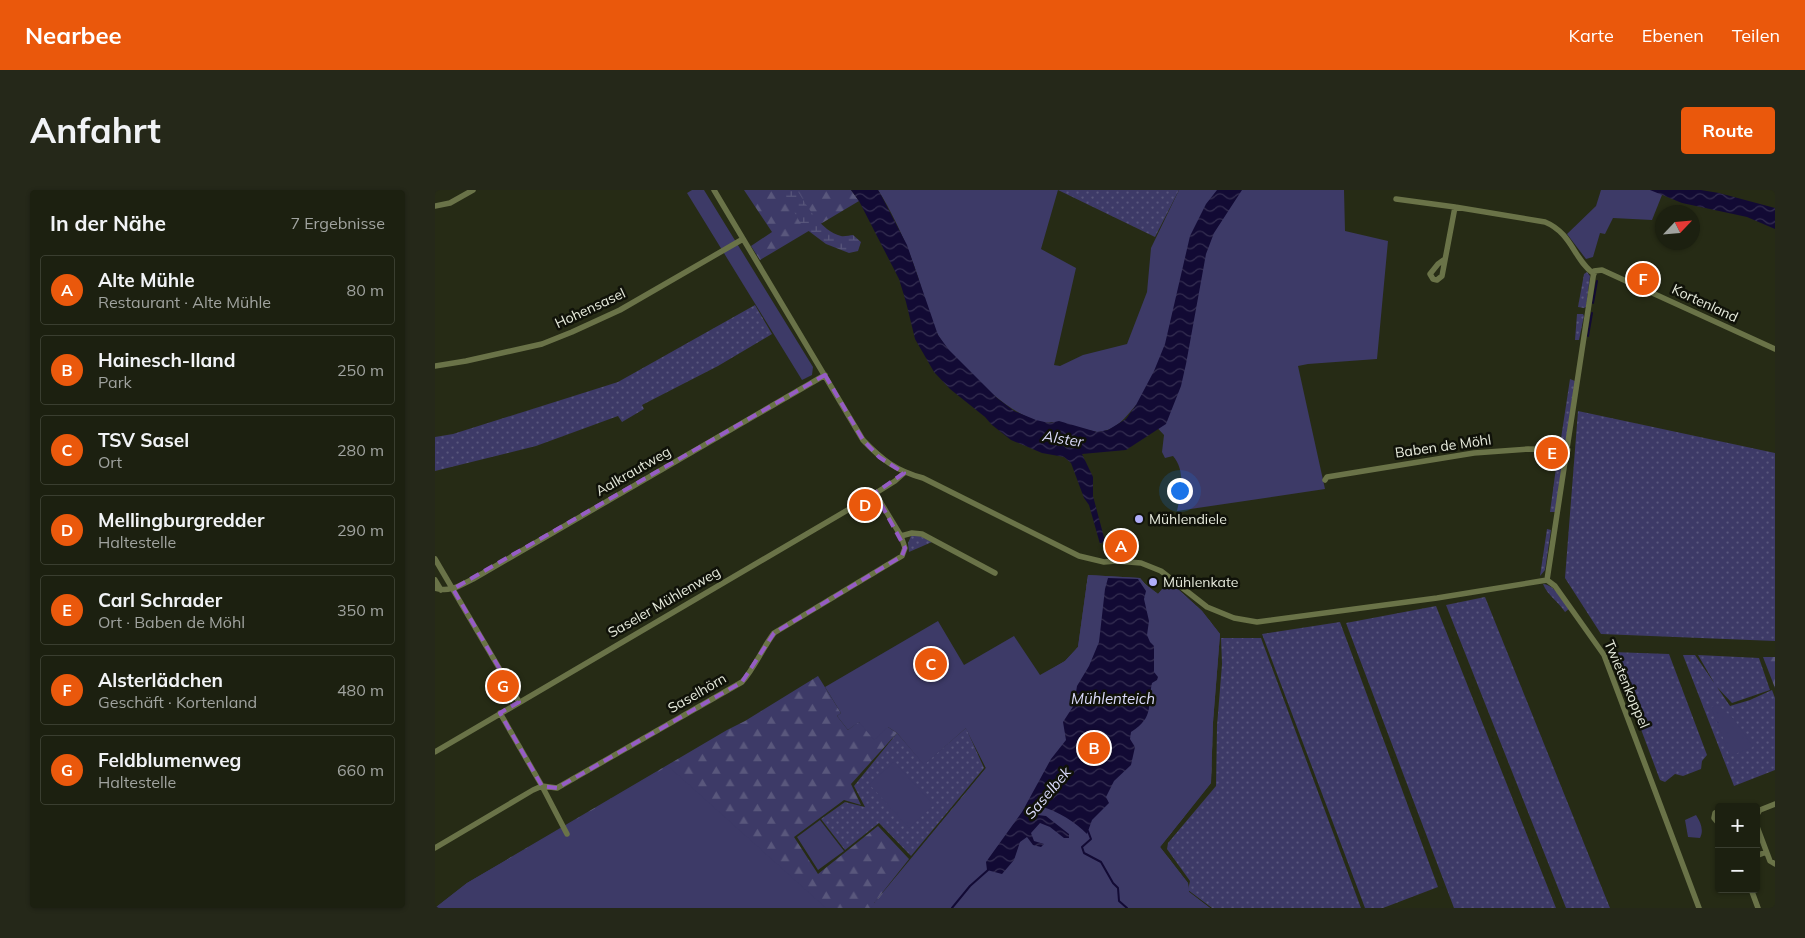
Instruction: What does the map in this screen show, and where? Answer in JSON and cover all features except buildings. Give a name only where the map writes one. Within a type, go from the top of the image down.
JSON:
[{"type":"street","points":[[435,206],[450,203],[473,190]]},
{"type":"street","points":[[714,190],[863,440],[879,457],[904,473],[923,478],[1079,556],[1105,562],[1138,562],[1161,571],[1207,607],[1234,618],[1257,622],[1437,598],[1547,580],[1595,272],[1587,268],[1561,232],[1545,222],[1396,199]]},
{"type":"street","points":[[1445,259],[1455,207]]},
{"type":"street","name":"Hohensasel","points":[[435,366],[504,353],[542,344],[557,338],[620,310],[743,239]]},
{"type":"street","name":"Kortenland","points":[[1595,272],[1602,270],[1775,349]]},
{"type":"street","name":"Aalkrautweg","points":[[453,589],[825,375]]},
{"type":"street","name":"Baben de Möhl","points":[[1325,480],[1327,477],[1473,453],[1528,449],[1567,450]]},
{"type":"street","name":"Saseler Mühlenweg","points":[[435,752],[875,494],[904,473]]},
{"type":"street","points":[[875,494],[901,536],[912,533],[922,534],[995,573]]},
{"type":"street","name":"Saselhörn","points":[[542,786],[557,788],[742,682],[753,669],[774,633],[902,556],[905,548],[901,536]]},
{"type":"street","points":[[435,559],[519,702]]},
{"type":"street","points":[[435,580],[438,589],[453,589]]},
{"type":"street","name":"Twietenkoppel","points":[[1547,580],[1561,594],[1604,655],[1699,908]]},
{"type":"street","points":[[499,713],[542,786],[567,834]]},
{"type":"street","points":[[435,848],[542,786]]},
{"type":"street","points":[[1760,810],[1775,804]]},
{"type":"street","points":[[1760,835],[1770,861],[1775,864]]},
{"type":"street","points":[[1760,854],[1766,852]]},
{"type":"street","points":[[1752,893],[1758,908]]},
{"type":"highlighted area","points":[[825,375],[863,440],[879,457],[904,473],[875,493],[905,548],[902,556],[774,633],[742,682],[557,788],[542,786],[500,713],[519,702],[453,589]]},
{"type":"green space","points":[[692,190],[704,190],[813,367],[812,375],[802,380],[687,193]]},
{"type":"green space","points":[[744,190],[851,190],[859,201],[760,260],[751,246],[772,232]]},
{"type":"green space","points":[[782,190],[797,190],[815,217],[827,229],[841,236],[853,235],[861,242],[858,251],[849,253],[826,244],[802,226]]},
{"type":"green space","points":[[878,190],[1058,190],[1041,249],[1076,268],[1054,365],[1060,366],[1083,355],[1127,344],[1147,292],[1151,248],[1179,190],[1344,190],[1345,231],[1388,241],[1377,359],[1298,366],[1325,489],[1177,511],[1181,490],[1180,468],[1173,456],[1165,458],[1162,452],[1164,435],[1136,405],[1115,426],[1097,432],[1053,422],[1040,422],[1024,416],[1007,405],[972,376],[945,346],[938,335],[905,243]]},
{"type":"green space","points":[[1058,190],[1179,190],[1155,237]]},
{"type":"green space","points":[[1601,190],[1673,190],[1662,195],[1658,205],[1655,205],[1652,220],[1613,218],[1605,234],[1600,233],[1593,257],[1586,259],[1567,234],[1596,206]]},
{"type":"green space","points":[[1587,272],[1590,276],[1586,307],[1578,307],[1584,274]]},
{"type":"green space","points":[[755,305],[772,334],[718,366],[642,405],[644,409],[622,422],[618,416],[536,446],[435,471],[435,437],[453,434],[618,382]]},
{"type":"green space","points":[[1577,314],[1583,314],[1584,316],[1579,340],[1575,340]]},
{"type":"green space","points":[[1570,379],[1575,381],[1566,441],[1560,445]]},
{"type":"green space","points":[[1578,411],[1775,453],[1775,641],[1601,634],[1565,578]]},
{"type":"green space","points":[[1558,453],[1563,463],[1555,512],[1550,512]]},
{"type":"green space","points":[[1547,529],[1551,530],[1545,570],[1540,576]]},
{"type":"green space","points":[[911,536],[920,536],[932,542],[909,552],[908,543]]},
{"type":"green space","points":[[1088,575],[1140,578],[1158,594],[1169,581],[1202,611],[1220,634],[1213,722],[1211,783],[1160,847],[1188,883],[1189,892],[1210,908],[435,908],[467,883],[745,721],[818,676],[841,713],[837,716],[848,730],[858,722],[888,727],[897,733],[851,784],[861,805],[844,800],[794,837],[818,874],[878,826],[909,859],[874,903],[986,768],[963,723],[1065,661],[1078,647]]},
{"type":"green space","points":[[1088,575],[1140,578],[1158,594],[1169,581],[1202,611],[1220,634],[1213,722],[1211,783],[1160,847],[1188,883],[1189,892],[1210,908],[871,908],[986,768],[966,728],[924,765],[897,733],[888,727],[874,740],[859,722],[848,730],[837,716],[841,713],[825,687],[938,621],[964,665],[1014,636],[1040,675],[1065,661],[1078,647]]},
{"type":"green space","points":[[1543,584],[1555,590],[1569,609],[1565,612]]},
{"type":"green space","points":[[1485,597],[1610,908],[1566,908],[1446,605]]},
{"type":"green space","points":[[1436,606],[1556,908],[1454,908],[1346,623]]},
{"type":"green space","points":[[1340,622],[1438,887],[1383,908],[1365,908],[1262,634]]},
{"type":"green space","points":[[1221,638],[1261,638],[1361,908],[1212,908],[1188,890],[1190,881],[1167,849],[1168,843],[1216,786],[1217,726],[1222,664]]},
{"type":"green space","points":[[1612,652],[1669,654],[1707,755],[1702,761],[1701,769],[1683,776],[1675,774],[1665,782],[1660,780]]},
{"type":"green space","points":[[1683,655],[1695,655],[1730,706],[1750,700],[1772,690],[1775,698],[1775,770],[1734,786]]},
{"type":"green space","points":[[1698,655],[1759,658],[1770,690],[1732,703],[1716,686]]},
{"type":"green space","points":[[1763,657],[1775,657],[1775,688]]},
{"type":"green space","points":[[1718,705],[1734,719],[1753,747],[1730,756],[1711,707]]},
{"type":"green space","points":[[966,728],[984,768],[911,856],[879,823],[845,850],[821,819],[845,802],[865,807],[854,786],[897,733],[924,764]]},
{"type":"green space","points":[[894,762],[934,805],[909,828],[869,784]]},
{"type":"green space","points":[[668,766],[826,908],[435,908],[467,883]]},
{"type":"green space","points":[[1696,815],[1701,826],[1700,838],[1688,837],[1685,820]]},
{"type":"green space","points":[[820,820],[844,851],[818,870],[797,837]]},
{"type":"water","name":"Alster","points":[[851,190],[878,190],[907,245],[938,335],[949,350],[997,398],[1014,411],[1036,420],[1049,423],[1059,421],[1097,432],[1108,430],[1126,419],[1136,405],[1154,371],[1165,344],[1190,236],[1206,204],[1217,190],[1242,190],[1214,233],[1206,254],[1181,386],[1166,424],[1126,450],[1082,454],[1093,477],[1093,496],[1105,541],[1100,544],[1089,505],[1084,498],[1071,463],[1064,457],[1042,453],[1011,440],[950,389],[934,372],[915,339],[899,279],[859,201]]},
{"type":"water","points":[[1650,190],[1701,190],[1775,208],[1775,229],[1747,217],[1700,207],[1700,205],[1682,203]]},
{"type":"water","name":"Mühlenteich","points":[[1108,578],[1138,579],[1146,591],[1144,599],[1149,621],[1147,635],[1154,646],[1154,672],[1158,677],[1152,683],[1147,716],[1131,732],[1130,739],[1135,747],[1131,765],[1114,781],[1106,797],[1109,803],[1092,820],[1087,834],[1066,818],[1042,807],[1036,811],[1038,815],[1046,816],[1069,834],[1069,838],[1064,838],[1050,827],[1040,823],[1031,833],[1034,841],[1044,844],[1041,847],[1033,845],[1027,837],[1020,842],[1014,860],[1002,874],[987,870],[986,862],[1022,812],[1051,759],[1066,740],[1063,722],[1074,705],[1077,686],[1089,666],[1099,642]]},
{"type":"waterway","points":[[1593,303],[1597,281]]},
{"type":"waterway","points":[[1588,336],[1592,313]]},
{"type":"waterway","points":[[1088,831],[1091,839],[1082,847],[1084,853],[1101,862],[1118,888],[1119,901],[1127,908]]},
{"type":"waterway","name":"Saselbek","points":[[952,908],[970,886],[988,870]]},
{"type":"place","name":"Alsterlädchen","points":[[1643,279]]},
{"type":"place","name":"Carl Schrader","points":[[1552,453]]},
{"type":"place","name":"Mellingburgredder","points":[[865,505]]},
{"type":"place","name":"Mühlendiele","points":[[1139,519]]},
{"type":"place","name":"Alte Mühle","points":[[1121,546]]},
{"type":"place","name":"Mühlenkate","points":[[1153,582]]},
{"type":"place","name":"TSV Sasel","points":[[931,664]]},
{"type":"place","name":"Feldblumenweg","points":[[503,686]]},
{"type":"place","name":"Hainesch-Iland","points":[[1094,748]]}]
